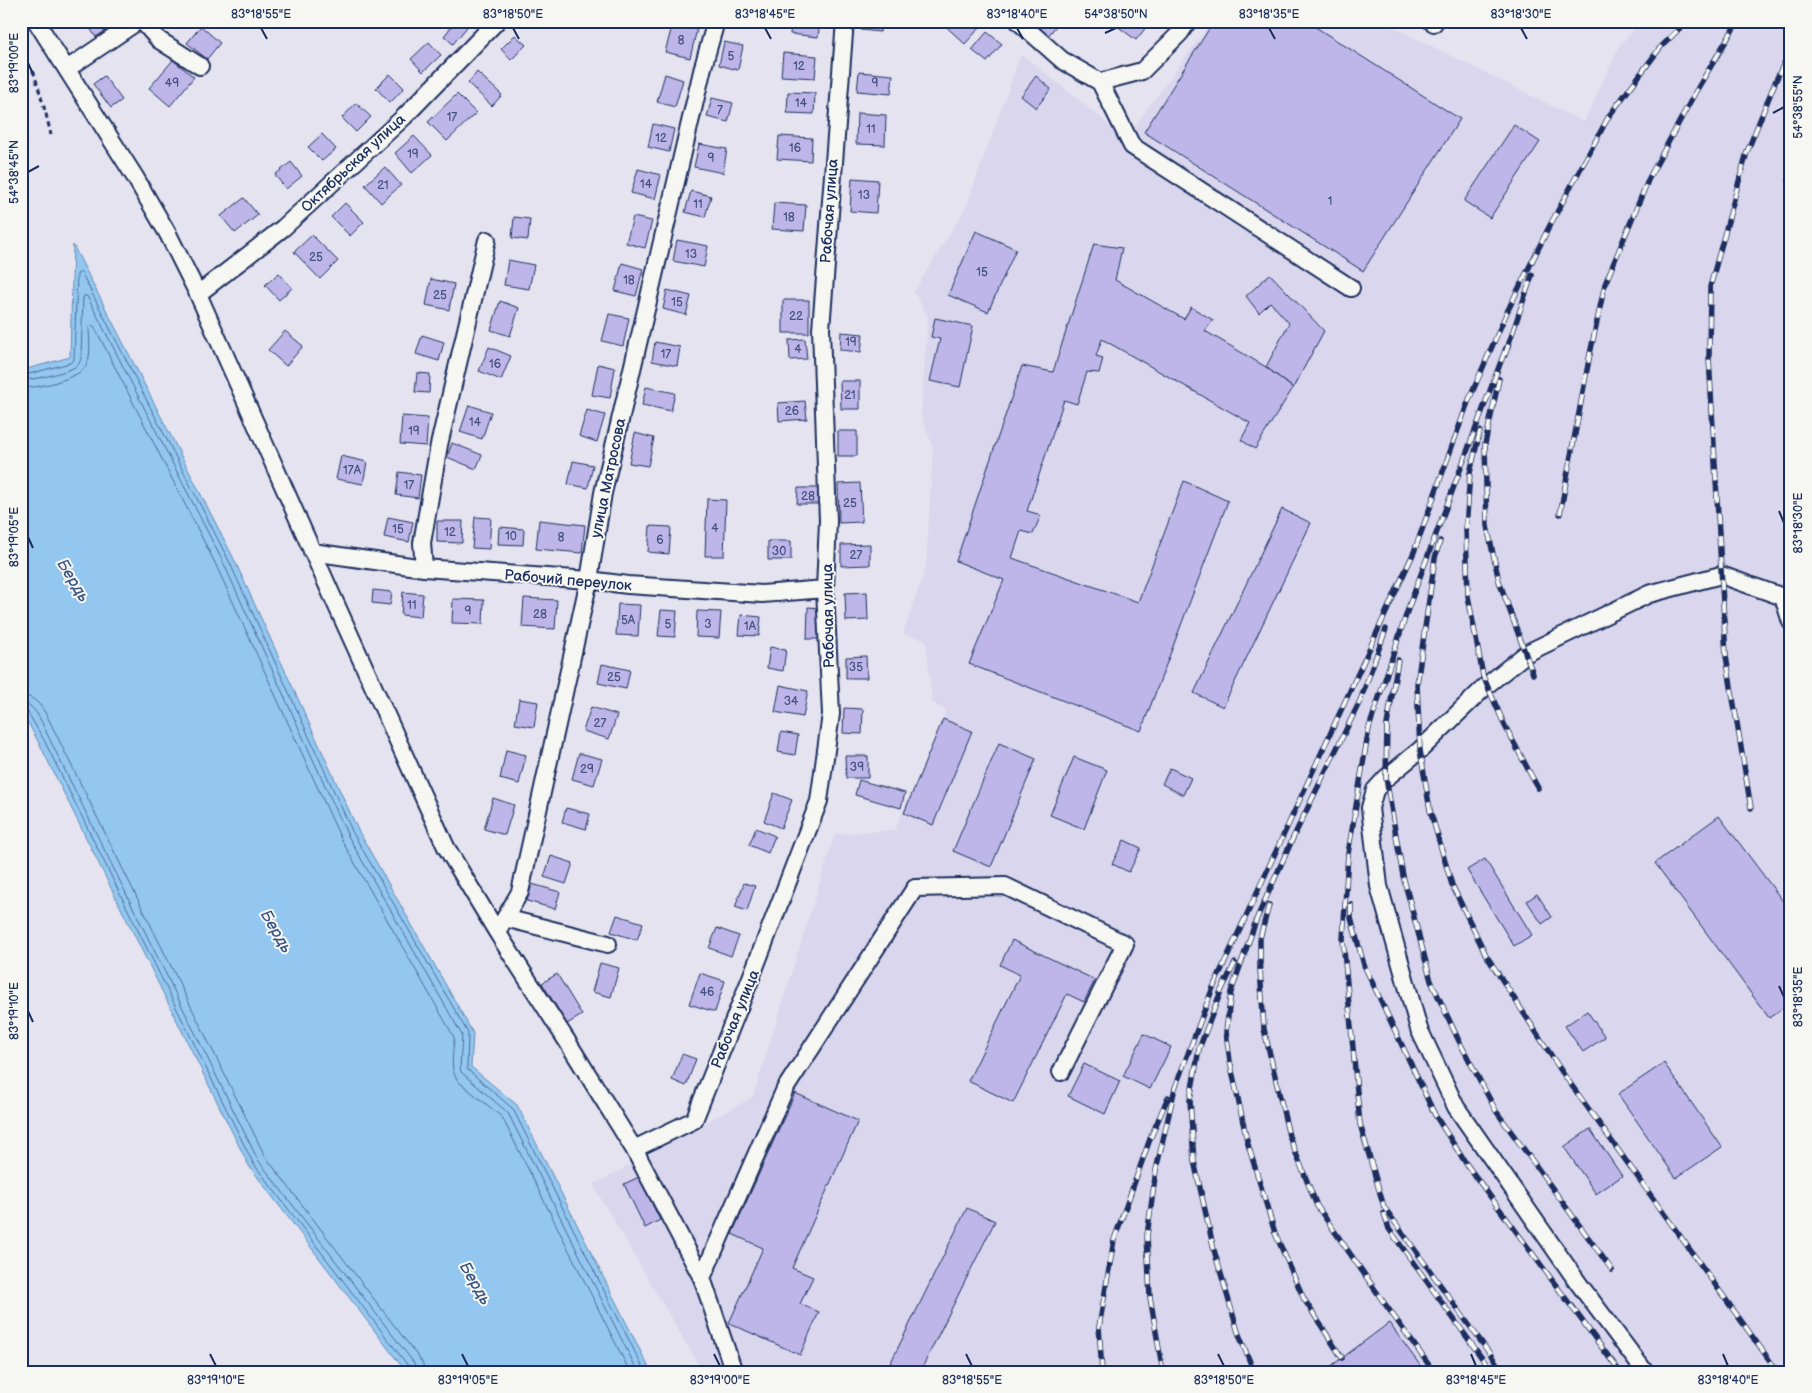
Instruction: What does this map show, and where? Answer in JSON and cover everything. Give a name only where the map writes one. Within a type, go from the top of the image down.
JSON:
[{"type":"street","points":[[36,21],[136,177],[168,234],[198,294],[312,552],[446,846],[501,925],[567,1041],[634,1149],[702,1278],[735,1372]]},
{"type":"street","points":[[67,68],[138,21]]},
{"type":"street","points":[[142,21],[158,40],[200,66]]},
{"type":"street","name":"Октябрьская улица","points":[[198,294],[283,228],[404,117],[497,21]]},
{"type":"street","name":"улица Матросова","points":[[501,925],[520,892],[589,580],[603,493],[694,104],[716,21]]},
{"type":"street","name":"Рабочая улица","points":[[634,1149],[694,1120],[752,975],[818,801],[831,714],[825,589],[828,520],[821,329],[845,21]]},
{"type":"street","points":[[1018,21],[1062,60],[1100,82],[1132,146],[1351,288]]},
{"type":"street","points":[[1100,82],[1142,71],[1180,33],[1188,21]]},
{"type":"street","points":[[424,568],[422,543],[439,445],[487,240]]},
{"type":"street","name":"Рабочий переулок","points":[[312,552],[424,568],[589,580],[628,586],[762,594],[825,589]]},
{"type":"street","points":[[1645,1372],[1579,1284],[1456,1107],[1419,1029],[1379,886],[1370,808],[1375,790],[1386,778],[1420,750],[1487,686],[1526,654],[1649,594],[1722,575],[1783,597],[1791,622]]},
{"type":"street","points":[[702,1278],[786,1089],[915,888],[1005,886],[1125,944],[1061,1072]]},
{"type":"street","points":[[501,925],[608,944]]},
{"type":"path","points":[[21,57],[34,73],[51,135]]},
{"type":"shaded area","points":[[1212,21],[1381,21],[1584,122],[1620,45],[1642,21],[1791,21],[1791,1372],[703,1372],[593,1185],[753,1097],[835,834],[895,830],[946,711],[932,702],[926,640],[903,634],[926,566],[933,448],[921,414],[928,317],[914,292],[966,207],[1021,54],[1126,138]]},
{"type":"water","name":"Бердь","points":[[73,245],[233,557],[358,830],[473,1033],[471,1067],[517,1105],[651,1372],[406,1372],[249,1166],[21,710],[21,357],[27,369],[70,357]]},
{"type":"building","points":[[90,21],[120,21],[96,37],[87,24]]},
{"type":"building","points":[[456,21],[461,21],[467,27],[453,44],[444,36]]},
{"type":"building","points":[[791,21],[820,21],[818,37],[790,34]]},
{"type":"building","points":[[862,21],[882,21],[880,32],[861,30]]},
{"type":"building","points":[[940,21],[977,21],[982,25],[965,44]]},
{"type":"building","points":[[1031,21],[1060,21],[1048,36]]},
{"type":"building","points":[[1119,21],[1151,21],[1136,40],[1116,25]]},
{"type":"building","points":[[1214,21],[1306,21],[1460,119],[1363,271],[1144,132]]},
{"type":"building","points":[[673,23],[697,29],[690,58],[665,52]]},
{"type":"building","points":[[201,26],[220,43],[207,59],[187,43]]},
{"type":"building","points":[[987,32],[1002,44],[987,62],[972,50]]},
{"type":"building","points":[[515,35],[526,45],[511,60],[501,49]]},
{"type":"building","points":[[429,42],[441,55],[423,72],[411,59]]},
{"type":"building","points":[[724,42],[743,46],[738,70],[719,65]]},
{"type":"building","points":[[783,53],[817,56],[815,78],[781,76]]},
{"type":"building","points":[[173,60],[194,77],[170,106],[149,88]]},
{"type":"building","points":[[477,72],[502,95],[492,106],[468,83]]},
{"type":"building","points":[[859,72],[893,75],[891,94],[857,91]]},
{"type":"building","points":[[390,74],[404,88],[390,103],[376,88]]},
{"type":"building","points":[[665,74],[683,80],[675,107],[657,102]]},
{"type":"building","points":[[104,76],[122,100],[111,108],[93,84]]},
{"type":"building","points":[[1036,76],[1051,89],[1036,108],[1021,96]]},
{"type":"building","points":[[788,92],[815,93],[814,114],[787,113]]},
{"type":"building","points":[[457,94],[476,113],[447,141],[428,122]]},
{"type":"building","points":[[712,98],[733,103],[728,122],[707,117]]},
{"type":"building","points":[[356,103],[371,117],[356,132],[342,118]]},
{"type":"building","points":[[857,113],[886,115],[885,145],[856,144]]},
{"type":"building","points":[[653,124],[674,129],[669,152],[648,147]]},
{"type":"building","points":[[1514,125],[1540,142],[1490,218],[1464,201]]},
{"type":"building","points":[[322,134],[336,149],[322,161],[308,147]]},
{"type":"building","points":[[414,136],[432,155],[412,173],[395,153]]},
{"type":"building","points":[[779,136],[812,138],[811,161],[777,159]]},
{"type":"building","points":[[699,144],[727,149],[723,173],[694,167]]},
{"type":"building","points":[[291,162],[302,176],[286,189],[275,175]]},
{"type":"building","points":[[385,167],[401,185],[381,203],[365,185]]},
{"type":"building","points":[[638,169],[661,175],[655,199],[631,193]]},
{"type":"building","points":[[852,178],[878,180],[876,213],[850,211]]},
{"type":"building","points":[[691,191],[711,196],[705,217],[685,212]]},
{"type":"building","points":[[244,198],[258,215],[235,233],[221,216]]},
{"type":"building","points":[[345,203],[364,222],[350,236],[331,217]]},
{"type":"building","points":[[774,203],[806,205],[804,231],[772,229]]},
{"type":"building","points":[[514,217],[530,219],[528,240],[512,238]]},
{"type":"building","points":[[633,217],[652,221],[645,248],[626,243]]},
{"type":"building","points":[[976,231],[1016,249],[988,312],[948,295]]},
{"type":"building","points":[[312,235],[338,261],[320,279],[294,252]]},
{"type":"building","points":[[677,240],[708,246],[704,267],[673,261]]},
{"type":"building","points":[[1094,244],[1122,248],[1115,280],[1184,319],[1191,307],[1213,320],[1205,331],[1266,367],[1293,388],[1255,449],[1241,440],[1250,423],[1102,339],[1096,356],[1103,358],[1099,373],[1087,372],[1077,404],[1064,400],[1027,511],[1041,515],[1033,534],[1021,531],[1012,558],[1138,602],[1184,481],[1228,501],[1141,731],[969,664],[1004,580],[956,561],[1022,366],[1053,372]]},
{"type":"building","points":[[508,260],[534,265],[529,289],[504,285]]},
{"type":"building","points":[[622,263],[643,269],[636,296],[615,291]]},
{"type":"building","points":[[279,273],[292,288],[279,300],[265,285]]},
{"type":"building","points":[[1270,274],[1324,331],[1293,388],[1266,367],[1289,323],[1270,302],[1259,313],[1246,296]]},
{"type":"building","points":[[431,279],[454,284],[449,310],[426,305]]},
{"type":"building","points":[[667,290],[691,296],[686,315],[663,309]]},
{"type":"building","points":[[783,300],[809,300],[809,333],[783,333]]},
{"type":"building","points":[[500,301],[519,308],[510,336],[491,330]]},
{"type":"building","points":[[609,314],[629,318],[623,346],[602,341]]},
{"type":"building","points":[[935,318],[973,326],[960,387],[930,381],[940,339],[931,337]]},
{"type":"building","points":[[285,331],[303,346],[286,366],[268,350]]},
{"type":"building","points":[[841,332],[863,334],[861,352],[840,350]]},
{"type":"building","points":[[422,335],[444,342],[439,361],[416,354]]},
{"type":"building","points":[[805,339],[807,359],[790,360],[789,340]]},
{"type":"building","points":[[655,342],[680,347],[677,366],[652,361]]},
{"type":"building","points":[[489,347],[511,356],[501,380],[479,371]]},
{"type":"building","points":[[598,364],[615,368],[610,398],[592,395]]},
{"type":"building","points":[[417,373],[430,374],[429,393],[415,392]]},
{"type":"building","points":[[840,381],[860,381],[860,409],[841,409]]},
{"type":"building","points":[[646,387],[675,393],[671,411],[642,405]]},
{"type":"building","points":[[805,401],[807,419],[779,421],[778,403]]},
{"type":"building","points":[[469,405],[491,412],[482,439],[460,432]]},
{"type":"building","points":[[587,410],[605,415],[597,442],[579,436]]},
{"type":"building","points":[[402,416],[428,418],[426,446],[400,444]]},
{"type":"building","points":[[838,431],[857,431],[857,456],[838,456]]},
{"type":"building","points":[[635,433],[654,438],[648,466],[629,463]]},
{"type":"building","points":[[452,443],[482,455],[476,469],[447,457]]},
{"type":"building","points":[[341,456],[367,462],[363,484],[336,479]]},
{"type":"building","points":[[573,461],[593,465],[588,488],[568,484]]},
{"type":"building","points":[[399,472],[421,475],[418,498],[396,495]]},
{"type":"building","points":[[860,483],[862,522],[839,523],[838,484]]},
{"type":"building","points":[[798,488],[818,488],[818,504],[797,504]]},
{"type":"building","points":[[707,499],[726,500],[724,556],[705,556]]},
{"type":"building","points":[[1282,509],[1311,523],[1223,707],[1194,693]]},
{"type":"building","points":[[388,517],[413,522],[409,542],[384,537]]},
{"type":"building","points":[[475,517],[491,518],[489,549],[472,548]]},
{"type":"building","points":[[539,520],[585,525],[582,553],[536,549]]},
{"type":"building","points":[[437,521],[463,521],[462,543],[437,542]]},
{"type":"building","points":[[650,526],[671,527],[669,554],[648,552]]},
{"type":"building","points":[[499,527],[524,529],[523,545],[498,544]]},
{"type":"building","points":[[768,541],[791,541],[791,560],[768,560]]},
{"type":"building","points":[[870,544],[870,565],[841,566],[841,545]]},
{"type":"building","points":[[373,590],[392,592],[390,605],[372,603]]},
{"type":"building","points":[[403,592],[423,594],[421,617],[401,615]]},
{"type":"building","points":[[867,592],[868,620],[846,621],[845,593]]},
{"type":"building","points":[[524,598],[557,600],[555,629],[522,627]]},
{"type":"building","points":[[453,599],[484,600],[483,624],[452,623]]},
{"type":"building","points":[[618,604],[640,605],[638,636],[616,635]]},
{"type":"building","points":[[808,607],[820,608],[819,639],[807,639]]},
{"type":"building","points":[[661,610],[677,611],[675,637],[658,636]]},
{"type":"building","points":[[697,611],[721,612],[719,638],[696,637]]},
{"type":"building","points":[[741,615],[761,617],[759,636],[739,635]]},
{"type":"building","points":[[770,647],[786,650],[783,671],[767,668]]},
{"type":"building","points":[[866,656],[867,678],[846,678],[846,657]]},
{"type":"building","points":[[602,664],[630,670],[626,689],[598,683]]},
{"type":"building","points":[[780,685],[808,691],[803,717],[775,712]]},
{"type":"building","points":[[519,699],[538,702],[534,727],[515,724]]},
{"type":"building","points":[[591,707],[617,715],[609,739],[583,731]]},
{"type":"building","points":[[844,708],[863,709],[862,734],[843,733]]},
{"type":"building","points":[[943,719],[972,731],[933,825],[904,813]]},
{"type":"building","points":[[781,732],[798,735],[795,755],[778,752]]},
{"type":"building","points":[[999,743],[1036,759],[991,867],[953,851]]},
{"type":"building","points":[[506,750],[526,755],[519,784],[500,779]]},
{"type":"building","points":[[579,753],[602,759],[594,785],[572,779]]},
{"type":"building","points":[[845,756],[868,756],[868,778],[846,778]]},
{"type":"building","points":[[1074,757],[1107,770],[1084,829],[1050,815]]},
{"type":"building","points":[[1170,768],[1191,778],[1183,795],[1162,784]]},
{"type":"building","points":[[859,780],[905,793],[901,808],[855,795]]},
{"type":"building","points":[[774,793],[792,800],[781,828],[764,821]]},
{"type":"building","points":[[493,798],[514,805],[505,835],[484,829]]},
{"type":"building","points":[[566,808],[590,814],[586,829],[562,822]]},
{"type":"building","points":[[1719,816],[1791,912],[1791,1002],[1769,1018],[1655,863]]},
{"type":"building","points":[[756,828],[775,836],[768,853],[749,845]]},
{"type":"building","points":[[1124,840],[1141,848],[1129,872],[1112,864]]},
{"type":"building","points":[[551,856],[573,863],[566,884],[544,877]]},
{"type":"building","points":[[1485,859],[1532,935],[1514,946],[1467,870]]},
{"type":"building","points":[[744,883],[755,886],[747,911],[735,907]]},
{"type":"building","points":[[532,884],[560,892],[555,909],[527,901]]},
{"type":"building","points":[[1537,894],[1552,917],[1542,924],[1527,901]]},
{"type":"building","points":[[617,915],[643,923],[637,940],[611,932]]},
{"type":"building","points":[[717,928],[739,936],[731,956],[709,948]]},
{"type":"building","points":[[1012,940],[1095,980],[1084,1002],[1067,994],[1013,1103],[968,1081],[1020,975],[1000,965]]},
{"type":"building","points":[[600,963],[619,968],[611,997],[592,992]]},
{"type":"building","points":[[700,973],[725,981],[715,1012],[689,1004]]},
{"type":"building","points":[[557,974],[582,1015],[567,1024],[542,983]]},
{"type":"building","points":[[1587,1011],[1605,1037],[1583,1052],[1565,1026]]},
{"type":"building","points":[[1144,1034],[1171,1047],[1150,1089],[1123,1076]]},
{"type":"building","points":[[682,1054],[696,1059],[686,1086],[672,1080]]},
{"type":"building","points":[[1664,1063],[1722,1147],[1676,1178],[1618,1094]]},
{"type":"building","points":[[1084,1064],[1120,1081],[1105,1114],[1068,1096]]},
{"type":"building","points":[[795,1093],[858,1121],[792,1268],[813,1277],[800,1304],[819,1312],[800,1355],[729,1323],[763,1248],[732,1234]]},
{"type":"building","points":[[1590,1129],[1622,1176],[1596,1194],[1564,1147]]},
{"type":"building","points":[[639,1177],[660,1220],[645,1228],[624,1184]]},
{"type":"building","points":[[967,1208],[995,1221],[920,1372],[886,1372]]},
{"type":"building","points":[[1389,1323],[1425,1372],[1323,1372],[1342,1358]]},
{"type":"railway","points":[[1163,1372],[1150,1297],[1147,1236],[1156,1170],[1175,1088],[1212,990],[1414,552],[1468,402],[1507,312],[1549,227],[1609,116],[1660,48],[1687,21]]},
{"type":"railway","points":[[1560,514],[1605,284],[1649,178],[1696,91],[1738,21]]},
{"type":"railway","points":[[1751,808],[1726,656],[1709,357],[1710,287],[1747,152],[1776,80],[1791,49]]},
{"type":"railway","points":[[1791,127],[1789,180],[1791,193]]},
{"type":"railway","points":[[1505,355],[1532,275]]},
{"type":"railway","points":[[1503,1372],[1384,1207],[1360,1124],[1343,940],[1348,854],[1369,728],[1409,606],[1506,348]]},
{"type":"railway","points":[[1499,379],[1485,444],[1487,526],[1499,581],[1533,674]]},
{"type":"railway","points":[[1480,431],[1470,473],[1466,529],[1468,596],[1483,676],[1505,726],[1538,788]]},
{"type":"railway","points":[[1440,541],[1435,558],[1417,684],[1420,750],[1430,810],[1452,885],[1486,955],[1562,1072],[1778,1372]]},
{"type":"railway","points":[[1342,1358],[1304,1299],[1275,1233],[1247,1141],[1230,1061],[1226,1032],[1231,992],[1257,918],[1293,838],[1360,701],[1386,629]]},
{"type":"railway","points":[[1398,660],[1387,725],[1386,778],[1403,876],[1431,981],[1459,1041],[1496,1111],[1612,1270]]},
{"type":"railway","points":[[1351,904],[1351,918],[1364,965],[1435,1115],[1467,1165],[1620,1372]]},
{"type":"railway","points":[[1269,905],[1260,938],[1264,1029],[1289,1136],[1317,1206],[1434,1372]]},
{"type":"railway","points":[[1235,963],[1221,991],[1199,1049],[1190,1100],[1194,1161],[1214,1250],[1238,1332],[1254,1372]]},
{"type":"railway","points":[[1102,1372],[1099,1327],[1114,1240],[1150,1139],[1168,1097]]},
{"type":"railway","points":[[1384,1213],[1389,1229],[1492,1372]]}]
